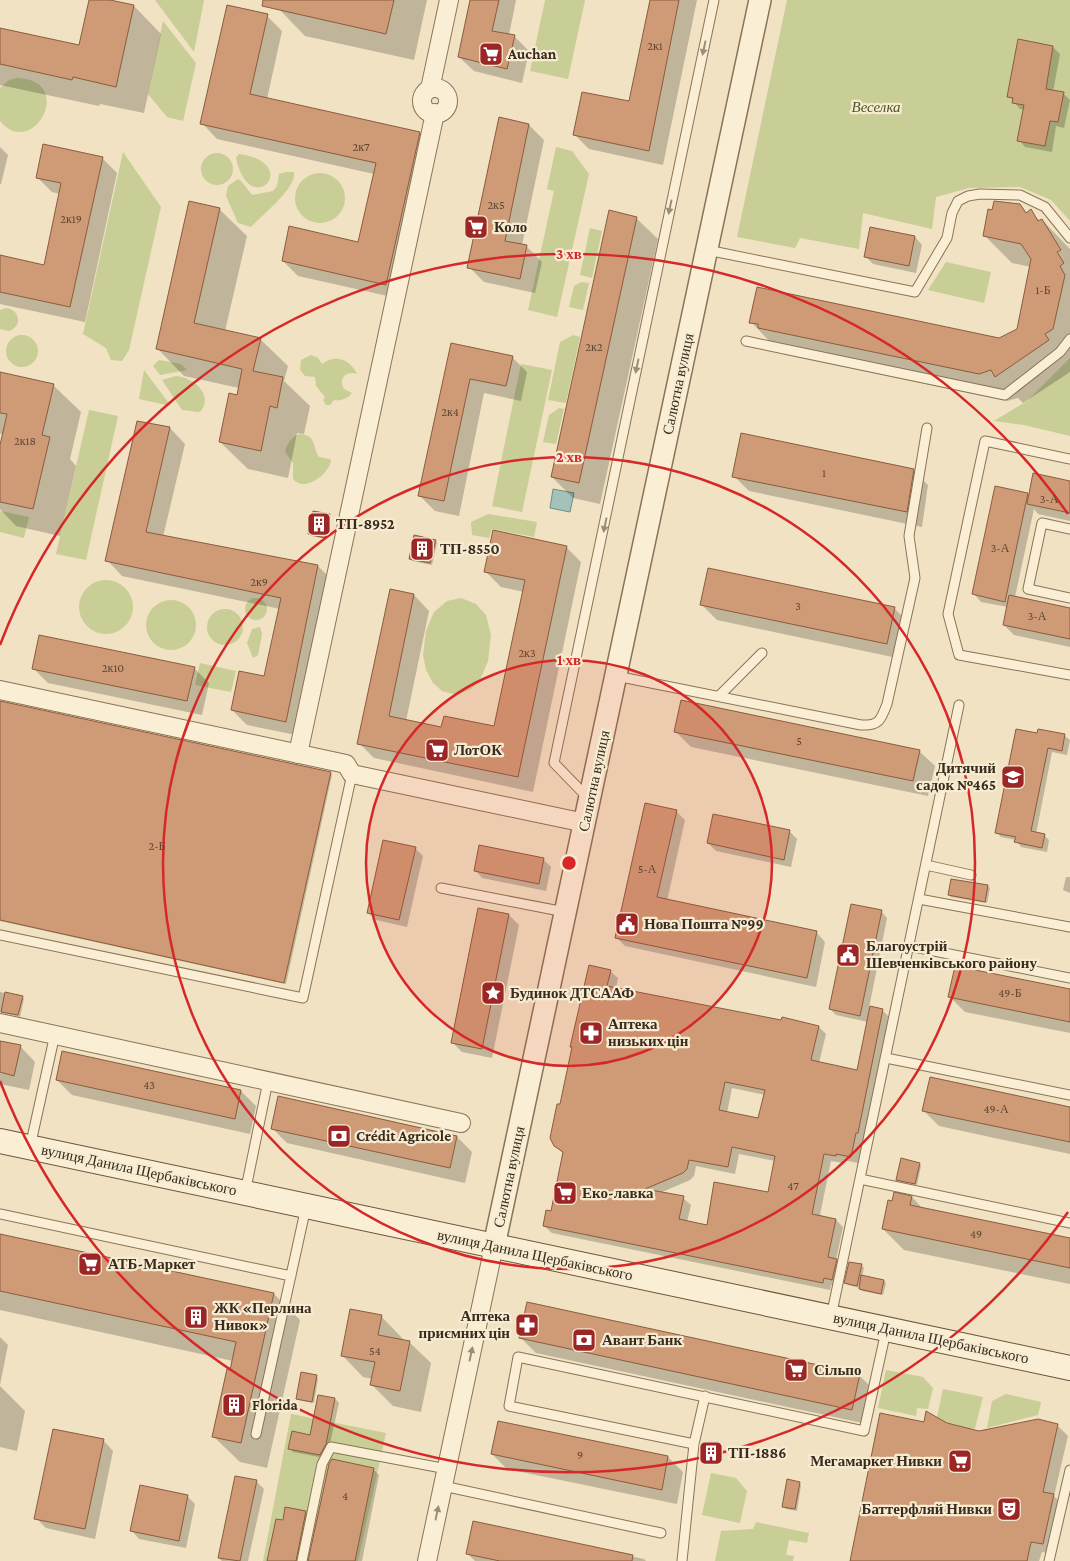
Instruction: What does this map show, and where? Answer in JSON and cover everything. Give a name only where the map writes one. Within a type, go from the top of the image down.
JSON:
[{"type":"main road","name":"вулиця Данила Щербаківського","points":[[0,1141],[1070,1368]]},
{"type":"street","points":[[298,754],[435,114],[427,111],[422,103],[424,95],[430,89],[450,0]]},
{"type":"street","name":"Салютна вулиця","points":[[427,1561],[760,0]]},
{"type":"street","points":[[0,690],[346,764],[352,774],[585,823]]},
{"type":"street","points":[[0,1023],[461,1123]]},
{"type":"lane","points":[[590,799],[554,763],[714,0]]},
{"type":"lane","points":[[707,250],[915,292],[947,238],[952,213],[958,201],[968,196],[980,194],[1020,195],[1045,207],[1070,238]]},
{"type":"lane","points":[[746,341],[1005,395],[1060,352],[1070,339]]},
{"type":"lane","points":[[616,676],[860,725],[870,726],[878,722],[887,704],[915,578],[909,536],[927,428]]},
{"type":"lane","points":[[1070,459],[985,441],[948,614],[959,655],[1070,675]]},
{"type":"lane","points":[[1070,529],[1042,523],[1028,589],[1070,598]]},
{"type":"lane","points":[[718,696],[762,653]]},
{"type":"lane","points":[[831,1317],[959,705]]},
{"type":"lane","points":[[0,935],[303,998],[352,774]]},
{"type":"lane","points":[[926,865],[971,874]]},
{"type":"lane","points":[[441,888],[566,912]]},
{"type":"lane","points":[[919,899],[1070,927]]},
{"type":"lane","points":[[910,946],[1070,978]]},
{"type":"lane","points":[[30,1147],[55,1034]]},
{"type":"lane","points":[[886,1058],[1070,1095]]},
{"type":"lane","points":[[245,1193],[268,1081]]},
{"type":"lane","points":[[860,1179],[1070,1223]]},
{"type":"lane","points":[[256,1434],[306,1206]]},
{"type":"lane","points":[[0,1214],[291,1276]]},
{"type":"lane","points":[[694,1444],[509,1406],[518,1357],[864,1431],[886,1329]]},
{"type":"lane","points":[[682,1561],[694,1444],[705,1396]]},
{"type":"lane","points":[[302,1561],[322,1464],[331,1447],[447,1469]]},
{"type":"lane","points":[[1050,1561],[1069,1475]]},
{"type":"lane","points":[[443,1486],[661,1533]]},
{"type":"green space","points":[[155,0],[204,0],[194,52]]},
{"type":"green space","points":[[545,0],[585,0],[568,79],[530,71]]},
{"type":"green space","name":"Веселка","points":[[787,0],[1070,0],[1070,221],[1051,200],[1020,187],[969,188],[936,197],[932,229],[863,213],[859,249],[800,238],[795,248],[737,237]]},
{"type":"green space","points":[[163,21],[196,63],[183,121],[167,117],[148,94]]},
{"type":"green space","points":[[17,78],[35,82],[44,91],[47,103],[43,115],[36,126],[25,131],[13,131],[0,121],[0,88],[9,80]]},
{"type":"green space","points":[[556,147],[572,151],[589,174],[557,317],[528,310],[554,191],[547,189]]},
{"type":"green space","points":[[123,152],[161,207],[129,350],[122,361],[111,360],[106,348],[83,334]]},
{"type":"green space","points":[[217,153],[228,158],[233,169],[228,180],[217,185],[206,180],[201,169],[206,158]]},
{"type":"green space","points":[[239,154],[258,159],[268,167],[270,176],[267,183],[260,187],[252,186],[243,177],[236,158]]},
{"type":"green space","points":[[294,172],[293,178],[290,186],[278,201],[251,227],[238,223],[226,196],[228,186],[238,179],[252,195],[273,191],[277,186],[279,174]]},
{"type":"green space","points":[[315,173],[325,173],[338,180],[345,193],[345,203],[338,216],[325,223],[315,223],[306,219],[299,212],[295,203],[295,193],[299,184],[306,177]]},
{"type":"green space","points":[[590,228],[602,231],[592,278],[580,275]]},
{"type":"green space","points":[[946,262],[991,272],[984,303],[928,290]]},
{"type":"green space","points":[[581,282],[589,283],[583,310],[569,307],[574,286]]},
{"type":"green space","points":[[11,309],[18,318],[16,326],[9,331],[0,329],[0,310]]},
{"type":"green space","points":[[22,335],[28,336],[33,340],[37,345],[37,357],[33,362],[28,366],[22,367],[16,366],[11,362],[7,357],[6,351],[7,345],[11,340],[16,336]]},
{"type":"green space","points":[[573,335],[580,337],[566,403],[548,400],[560,342]]},
{"type":"green space","points":[[311,355],[318,358],[322,364],[332,359],[337,359],[350,365],[357,374],[346,374],[342,385],[344,389],[352,393],[344,399],[334,400],[330,405],[326,405],[323,400],[325,397],[316,386],[315,377],[305,376],[300,370],[301,360]]},
{"type":"green space","points":[[1070,358],[1070,436],[1024,425],[994,421],[1027,401]]},
{"type":"green space","points":[[159,360],[181,364],[187,370],[160,375],[153,366]]},
{"type":"green space","points":[[521,364],[552,370],[522,512],[492,506]]},
{"type":"green space","points":[[144,370],[171,406],[139,399]]},
{"type":"green space","points":[[176,376],[194,383],[203,393],[205,398],[201,411],[182,410],[162,380]]},
{"type":"green space","points":[[559,408],[564,409],[556,444],[543,442],[549,415]]},
{"type":"green space","points":[[89,410],[118,416],[86,560],[56,554]]},
{"type":"green space","points":[[299,434],[309,436],[319,457],[330,459],[331,461],[321,477],[303,484],[293,479],[293,463],[285,452],[290,441]]},
{"type":"green space","points":[[0,511],[29,517],[24,538],[0,532]]},
{"type":"green space","points":[[488,514],[537,522],[534,537],[492,529],[489,538],[472,535],[471,522]]},
{"type":"green space","points":[[106,580],[116,582],[125,588],[131,597],[133,607],[131,617],[125,626],[116,632],[106,634],[96,632],[87,626],[81,617],[79,607],[81,597],[87,588],[96,582]]},
{"type":"green space","points":[[256,598],[264,601],[267,609],[264,617],[256,620],[248,617],[245,609],[248,601]]},
{"type":"green space","points":[[461,598],[476,604],[486,615],[491,635],[488,661],[480,680],[471,689],[457,695],[442,691],[433,683],[426,670],[423,655],[426,631],[434,612],[447,601]]},
{"type":"green space","points":[[166,600],[176,600],[189,607],[196,620],[196,630],[189,643],[176,650],[166,650],[157,646],[150,639],[146,630],[146,620],[150,611],[157,604]]},
{"type":"green space","points":[[225,609],[232,610],[238,614],[242,620],[242,634],[238,640],[232,644],[225,645],[218,644],[212,640],[208,634],[207,627],[208,620],[212,614],[218,610]]},
{"type":"green space","points":[[260,627],[262,634],[258,655],[253,658],[247,643],[252,629]]},
{"type":"green space","points":[[200,663],[236,671],[231,692],[195,685]]},
{"type":"green space","points":[[886,1370],[923,1377],[933,1388],[928,1409],[917,1408],[916,1416],[878,1408]]},
{"type":"green space","points":[[943,1389],[983,1397],[975,1428],[972,1429],[947,1423],[937,1417]]},
{"type":"green space","points":[[1006,1394],[1041,1402],[1038,1415],[987,1428],[992,1401]]},
{"type":"green space","points":[[291,1414],[386,1433],[358,1561],[263,1561]]},
{"type":"green space","points":[[711,1473],[736,1478],[747,1491],[740,1523],[702,1515]]},
{"type":"green space","points":[[756,1522],[809,1533],[807,1543],[789,1540],[786,1555],[794,1556],[793,1561],[715,1561],[721,1531],[753,1529]]},
{"type":"water","points":[[553,489],[574,493],[570,512],[550,508]]},
{"type":"building","points":[[89,0],[110,0],[134,5],[116,87],[73,77],[72,80],[0,64],[0,28],[79,45]]},
{"type":"building","points":[[263,0],[394,0],[386,34],[262,6]]},
{"type":"building","points":[[470,0],[499,0],[492,31],[515,35],[507,69],[458,57]]},
{"type":"building","points":[[650,0],[679,0],[649,151],[573,135],[582,92],[629,101]]},
{"type":"building","points":[[227,5],[268,14],[250,94],[420,132],[386,285],[282,261],[289,226],[358,242],[376,163],[200,124]]},
{"type":"building","points":[[1018,39],[1053,46],[1046,89],[1064,92],[1058,122],[1050,121],[1045,146],[1017,141],[1024,105],[1012,103],[1013,98],[1007,97]]},
{"type":"building","points":[[499,117],[529,124],[505,241],[527,245],[520,279],[467,268]]},
{"type":"building","points":[[43,144],[103,157],[70,307],[0,292],[0,255],[44,265],[61,183],[36,178]]},
{"type":"building","points":[[189,201],[220,208],[194,323],[261,338],[253,371],[283,377],[277,408],[270,406],[261,451],[219,442],[229,393],[237,395],[242,369],[156,349]]},
{"type":"building","points":[[994,201],[1020,204],[1026,213],[1031,209],[1038,221],[1042,219],[1061,250],[1057,252],[1064,263],[1060,266],[1065,275],[1053,329],[1045,334],[1049,340],[995,377],[991,370],[979,374],[758,328],[758,324],[749,323],[757,287],[999,338],[1017,329],[1031,259],[1021,244],[983,236],[988,209],[992,210]]},
{"type":"building","points":[[609,210],[637,217],[579,483],[551,477]]},
{"type":"building","points":[[870,227],[915,236],[909,266],[864,257]]},
{"type":"building","points":[[451,343],[513,356],[506,386],[470,379],[444,501],[418,496]]},
{"type":"building","points":[[0,372],[54,384],[42,435],[50,437],[33,509],[0,502],[0,445],[7,414],[0,413]]},
{"type":"building","points":[[137,421],[170,427],[146,532],[318,565],[286,722],[231,710],[239,671],[264,676],[281,598],[105,561]]},
{"type":"building","points":[[741,433],[914,469],[907,512],[732,477]]},
{"type":"building","points":[[1033,473],[1070,481],[1070,513],[1027,504]]},
{"type":"building","points":[[995,486],[1028,493],[1005,602],[972,594]]},
{"type":"building","name":"ТП-8952","points":[[313,511],[330,514],[325,538],[308,534]]},
{"type":"building","points":[[493,530],[567,546],[518,777],[357,744],[390,589],[414,594],[389,716],[441,727],[444,716],[494,726],[525,580],[484,572]]},
{"type":"building","name":"ТП-8550","points":[[414,535],[436,540],[430,563],[409,559]]},
{"type":"building","points":[[708,568],[895,607],[887,644],[700,605]]},
{"type":"building","points":[[1009,595],[1070,608],[1070,639],[1003,625]]},
{"type":"building","points":[[39,635],[195,667],[187,701],[32,669]]},
{"type":"building","points":[[681,700],[920,750],[913,781],[674,732]]},
{"type":"building","points":[[0,701],[331,772],[284,983],[0,920]]},
{"type":"building","points":[[1016,729],[1037,733],[1038,729],[1065,734],[1062,751],[1048,748],[1031,831],[1045,834],[1042,848],[1014,842],[1016,837],[995,833]]},
{"type":"building","points":[[645,803],[677,810],[657,897],[817,931],[807,978],[615,938]]},
{"type":"building","points":[[713,814],[790,830],[784,860],[707,843]]},
{"type":"building","points":[[383,840],[416,847],[399,920],[367,913]]},
{"type":"building","points":[[479,845],[544,858],[539,884],[474,871]]},
{"type":"building","points":[[951,879],[988,885],[985,902],[948,895]]},
{"type":"building","points":[[851,904],[882,910],[860,1016],[829,1009]]},
{"type":"building","points":[[478,908],[509,914],[482,1049],[451,1043]]},
{"type":"building","points":[[589,965],[611,970],[607,986],[781,1020],[782,1017],[819,1026],[811,1060],[857,1070],[870,1006],[883,1009],[858,1133],[856,1133],[851,1157],[824,1154],[812,1214],[836,1219],[828,1257],[837,1259],[832,1280],[824,1278],[823,1283],[543,1226],[546,1210],[551,1211],[563,1152],[554,1146],[550,1138],[557,1104],[560,1104],[572,1047],[570,1047]],"holes":[[[725,1082],[765,1090],[758,1118],[719,1110]],[[732,1147],[775,1156],[768,1192],[714,1182],[707,1225],[679,1219],[684,1196],[645,1189],[683,1173],[687,1169],[689,1160],[728,1167]]]},
{"type":"building","points":[[955,966],[1070,989],[1070,1022],[948,997]]},
{"type":"building","points":[[5,992],[23,996],[18,1015],[1,1012]]},
{"type":"building","points":[[0,1041],[21,1045],[14,1076],[0,1072]]},
{"type":"building","points":[[62,1051],[241,1090],[235,1119],[56,1080]]},
{"type":"building","points":[[930,1077],[1070,1107],[1070,1142],[922,1111]]},
{"type":"building","points":[[278,1096],[457,1136],[450,1168],[271,1129]]},
{"type":"building","points":[[901,1158],[920,1163],[915,1184],[896,1180]]},
{"type":"building","points":[[894,1192],[912,1196],[910,1205],[1070,1238],[1070,1268],[882,1229],[888,1200],[892,1201]]},
{"type":"building","name":"ЖК «Перлина Нивок»","points":[[0,1234],[274,1293],[241,1443],[212,1437],[227,1369],[230,1370],[236,1342],[0,1291]]},
{"type":"building","points":[[849,1262],[862,1264],[857,1286],[844,1283]]},
{"type":"building","points":[[861,1275],[884,1280],[881,1294],[859,1289]]},
{"type":"building","points":[[527,1302],[860,1374],[852,1410],[519,1338]]},
{"type":"building","points":[[350,1309],[382,1315],[378,1335],[410,1341],[400,1391],[370,1385],[375,1362],[341,1356]]},
{"type":"building","points":[[301,1372],[317,1375],[312,1402],[296,1399]]},
{"type":"building","points":[[318,1395],[335,1398],[326,1444],[320,1455],[288,1449],[292,1431],[310,1435]]},
{"type":"building","name":"Мегамаркет Нивки","points":[[926,1411],[947,1423],[979,1431],[1038,1419],[1058,1424],[1043,1492],[1054,1494],[1043,1544],[1031,1542],[1027,1561],[850,1561],[880,1413],[924,1422]]},
{"type":"building","points":[[498,1421],[668,1456],[662,1490],[491,1454]]},
{"type":"building","points":[[53,1429],[104,1439],[85,1529],[34,1519]]},
{"type":"building","points":[[332,1459],[374,1468],[355,1561],[308,1561],[329,1464]]},
{"type":"building","points":[[235,1476],[257,1480],[240,1561],[218,1558]]},
{"type":"building","points":[[787,1479],[800,1482],[795,1509],[782,1507]]},
{"type":"building","points":[[140,1485],[188,1495],[179,1541],[130,1531]]},
{"type":"building","points":[[285,1507],[306,1511],[296,1561],[267,1561],[276,1519],[283,1520]]},
{"type":"building","points":[[473,1521],[633,1555],[632,1561],[500,1561],[466,1554]]},
{"type":"place","name":"Auchan","points":[[491,54]]},
{"type":"place","name":"Коло","points":[[476,227]]},
{"type":"place","name":"ТП-8952","points":[[319,524]]},
{"type":"place","name":"ТП-8550","points":[[422,549]]},
{"type":"place","name":"ЛотОК","points":[[437,750]]},
{"type":"place","name":"Дитячий садок №465","points":[[1013,777]]},
{"type":"place","name":"Нова Пошта №99","points":[[627,924]]},
{"type":"place","name":"Благоустрій Шевченківського району","points":[[848,955]]},
{"type":"place","name":"Будинок ДТСААФ","points":[[493,993]]},
{"type":"place","name":"Аптека низьких цін","points":[[591,1033]]},
{"type":"place","name":"Crédit Agricole","points":[[339,1136]]},
{"type":"place","name":"Еко-лавка","points":[[565,1193]]},
{"type":"place","name":"АТБ-Маркет","points":[[90,1264]]},
{"type":"place","name":"ЖК «Перлина Нивок»","points":[[196,1317]]},
{"type":"place","name":"Аптека приємних цін","points":[[527,1325]]},
{"type":"place","name":"Авант Банк","points":[[584,1340]]},
{"type":"place","name":"Сільпо","points":[[796,1370]]},
{"type":"place","name":"Florida","points":[[234,1405]]},
{"type":"place","name":"ТП-1886","points":[[711,1453]]},
{"type":"place","name":"Мегамаркет Нивки","points":[[960,1461]]},
{"type":"place","name":"Баттерфляй Нивки","points":[[1009,1509]]}]
